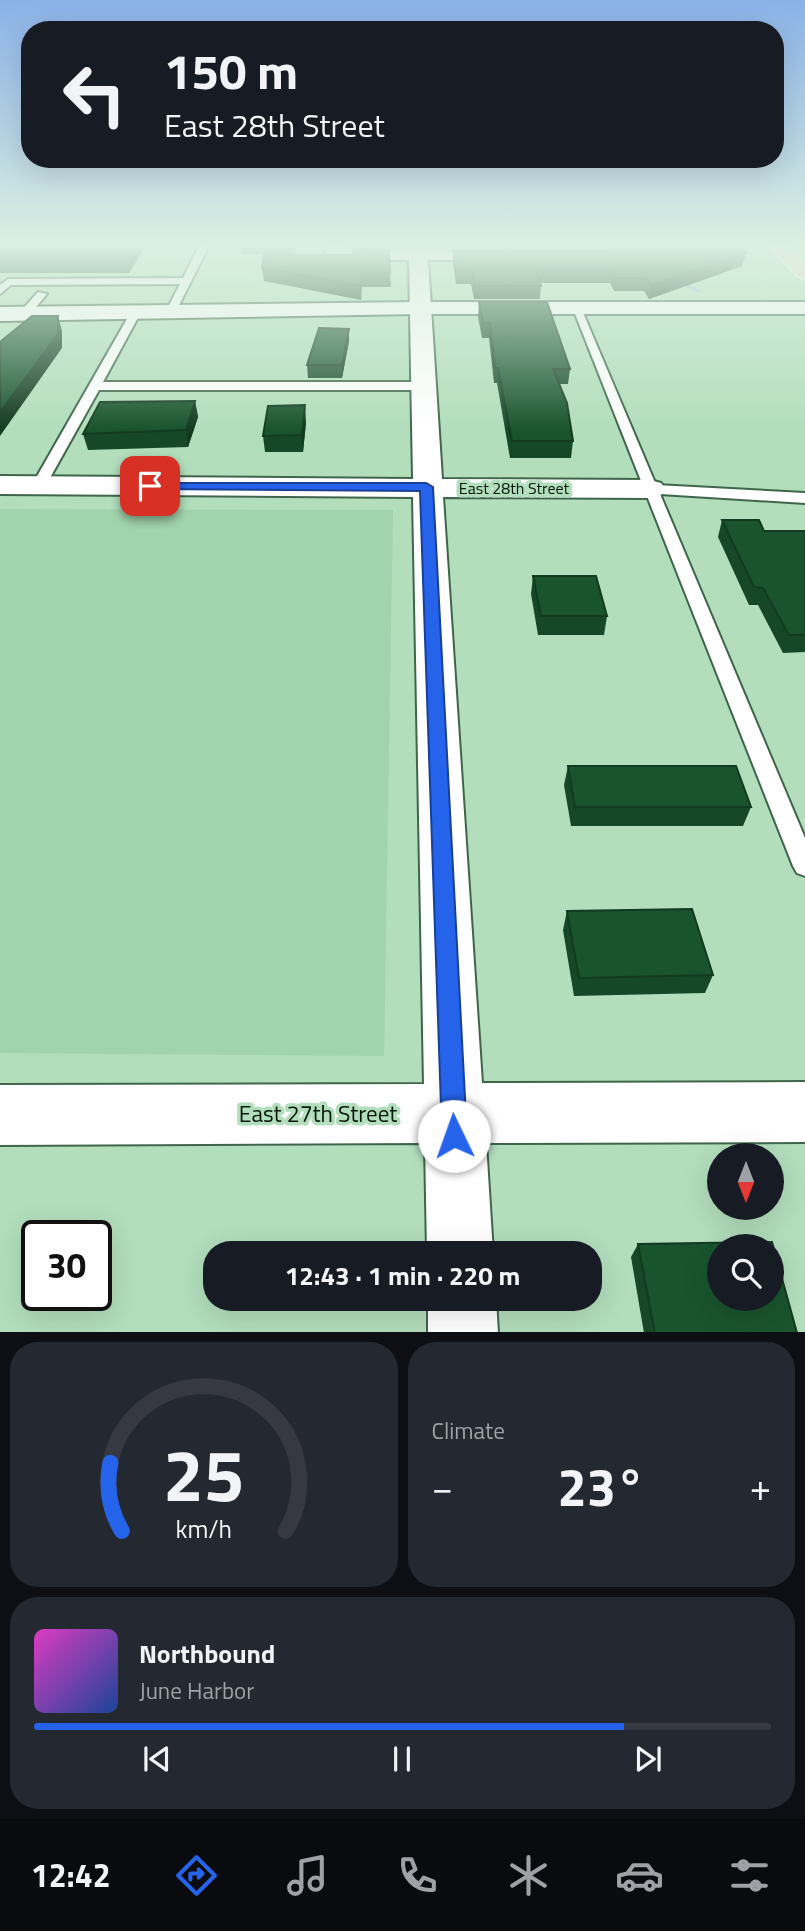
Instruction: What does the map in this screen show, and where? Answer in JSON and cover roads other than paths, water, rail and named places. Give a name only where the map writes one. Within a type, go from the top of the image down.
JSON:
[{"type":"street","points":[[419,308],[459,1241]]},
{"type":"street","points":[[0,314],[419,308],[805,308]]},
{"type":"street","name":"East 28th Street","points":[[0,485],[650,489]]},
{"type":"street","name":"East 27th Street","points":[[0,1115],[805,1112]]},
{"type":"street","points":[[462,1311],[463,1332]]},
{"type":"lane","points":[[25,313],[31,306]]},
{"type":"lane","points":[[172,311],[174,306]]},
{"type":"lane","points":[[576,308],[805,866]]},
{"type":"lane","points":[[39,485],[136,312]]},
{"type":"lane","points":[[94,386],[422,386]]},
{"type":"lane","points":[[650,489],[805,498]]}]
